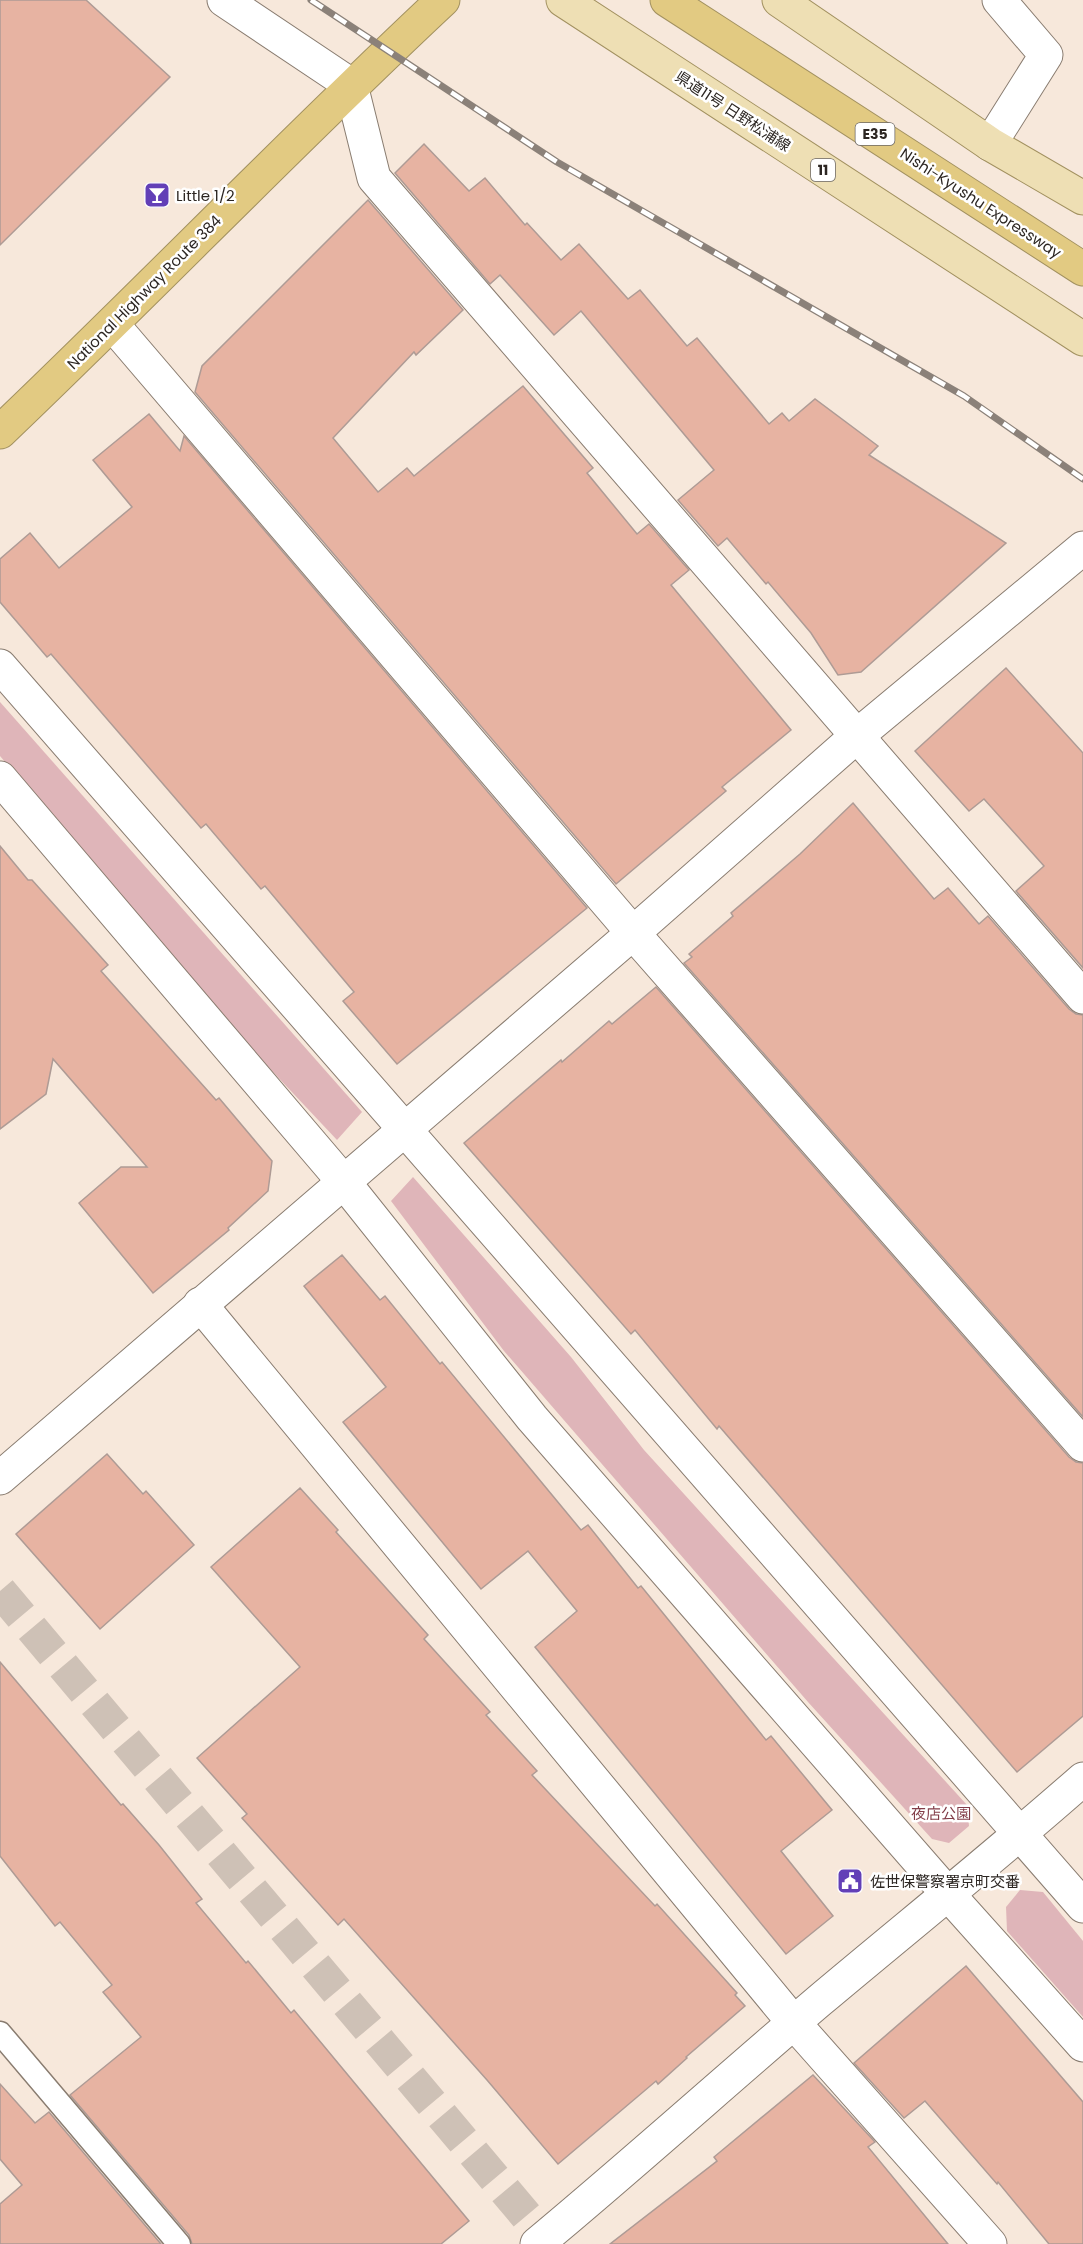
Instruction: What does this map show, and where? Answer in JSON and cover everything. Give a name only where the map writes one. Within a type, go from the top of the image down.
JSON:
[{"type":"highway","name":"National Highway Route 384","points":[[0,432],[113,325],[351,86],[443,0]]},
{"type":"highway","name":"Nishi-Kyushu Expressway","points":[[667,0],[1083,268]]},
{"type":"main road","name":"県道11号 日野松浦線","points":[[563,0],[1083,339]]},
{"type":"main road","points":[[779,0],[990,144],[1083,198]]},
{"type":"street","points":[[224,0],[351,86],[374,178],[1083,997]]},
{"type":"street","points":[[990,144],[1046,55],[999,0]]},
{"type":"street","points":[[113,325],[633,933],[1083,1445]]},
{"type":"street","points":[[0,1478],[633,933],[858,735],[1083,548]]},
{"type":"street","points":[[0,666],[403,1129],[1022,1833],[1083,1906]]},
{"type":"street","points":[[0,778],[343,1181],[532,1418],[947,1893],[1083,2045]]},
{"type":"street","points":[[200,1304],[794,2023],[990,2244]]},
{"type":"street","points":[[540,2241],[1083,1779]]},
{"type":"lane","points":[[0,2033],[179,2244]]},
{"type":"green space","points":[[0,702],[362,1112],[337,1140],[224,1020],[0,756]]},
{"type":"green space","name":"夜店公園","points":[[413,1177],[571,1357],[644,1450],[967,1805],[969,1826],[949,1843],[932,1839],[808,1702],[504,1351],[391,1201]]},
{"type":"green space","points":[[1020,1890],[1043,1892],[1083,1941],[1083,2017],[1007,1931],[1006,1907]]},
{"type":"building","points":[[0,0],[86,0],[170,77],[0,245]]},
{"type":"building","points":[[424,144],[469,191],[485,178],[525,225],[527,223],[561,260],[579,244],[628,299],[640,290],[687,346],[697,338],[769,424],[782,413],[789,421],[815,399],[878,446],[869,455],[1006,543],[861,672],[838,675],[811,633],[768,582],[766,584],[727,538],[718,546],[678,500],[714,470],[581,311],[554,335],[500,275],[490,284],[395,173]]},
{"type":"building","points":[[368,200],[463,310],[416,355],[414,352],[333,438],[378,492],[407,468],[414,476],[523,386],[593,468],[587,473],[637,534],[649,524],[689,570],[671,585],[791,730],[722,787],[726,791],[616,884],[195,392],[202,366]]},
{"type":"building","points":[[149,414],[180,451],[184,436],[587,908],[397,1064],[343,1001],[354,992],[265,886],[261,889],[206,824],[201,828],[51,654],[47,657],[0,602],[0,559],[30,533],[59,568],[132,507],[93,460]]},
{"type":"building","points":[[1006,668],[1083,753],[1083,968],[1016,891],[1044,866],[984,799],[969,811],[915,751]]},
{"type":"building","points":[[853,803],[934,899],[948,888],[979,924],[988,916],[1069,1009],[1076,1014],[1083,1015],[1083,1417],[684,963],[692,957],[689,954],[733,916],[731,913],[800,854]]},
{"type":"building","points":[[0,846],[28,880],[32,880],[108,965],[101,971],[216,1100],[219,1098],[272,1161],[268,1191],[228,1228],[229,1230],[153,1293],[79,1203],[121,1167],[147,1167],[53,1059],[46,1094],[0,1129]]},
{"type":"building","points":[[656,987],[1069,1457],[1076,1462],[1083,1463],[1083,1716],[1017,1772],[719,1426],[717,1429],[635,1330],[631,1334],[464,1143],[609,1021],[612,1024]]},
{"type":"building","points":[[342,1255],[380,1300],[385,1296],[581,1530],[588,1525],[638,1588],[641,1586],[766,1740],[771,1736],[832,1810],[781,1851],[833,1916],[786,1954],[535,1647],[577,1611],[528,1551],[481,1589],[343,1422],[386,1387],[304,1286]]},
{"type":"building","points":[[107,1454],[143,1494],[146,1491],[194,1545],[100,1629],[16,1534]]},
{"type":"building","points":[[300,1488],[428,1635],[424,1639],[490,1712],[486,1715],[537,1771],[532,1775],[655,1906],[657,1904],[737,1993],[735,1995],[745,2006],[658,2084],[656,2081],[558,2164],[344,1919],[338,1925],[242,1818],[247,1814],[197,1758],[300,1667],[211,1567]]},
{"type":"building","points":[[0,1662],[121,1805],[123,1804],[159,1845],[202,1899],[196,1903],[246,1963],[248,1961],[291,2013],[294,2010],[469,2221],[441,2244],[192,2244],[189,2235],[70,2095],[141,2037],[103,1992],[112,1985],[60,1922],[55,1926],[0,1856]]},
{"type":"building","points":[[966,1966],[1083,2102],[1083,2244],[1049,2244],[998,2182],[997,2184],[925,2101],[904,2118],[854,2063]]},
{"type":"building","points":[[813,2075],[875,2142],[868,2147],[948,2244],[610,2244],[717,2161],[714,2157]]},
{"type":"building","points":[[0,2084],[35,2123],[49,2112],[161,2244],[0,2244],[0,2204],[22,2185],[0,2159]]},
{"type":"tunnel","points":[[0,1591],[550,2244]]},
{"type":"railway","points":[[311,0],[557,162],[964,396],[1083,479]]},
{"type":"place","name":"Little 1/2","points":[[157,195]]},
{"type":"place","name":"佐世保警察署京町交番","points":[[850,1881]]}]
